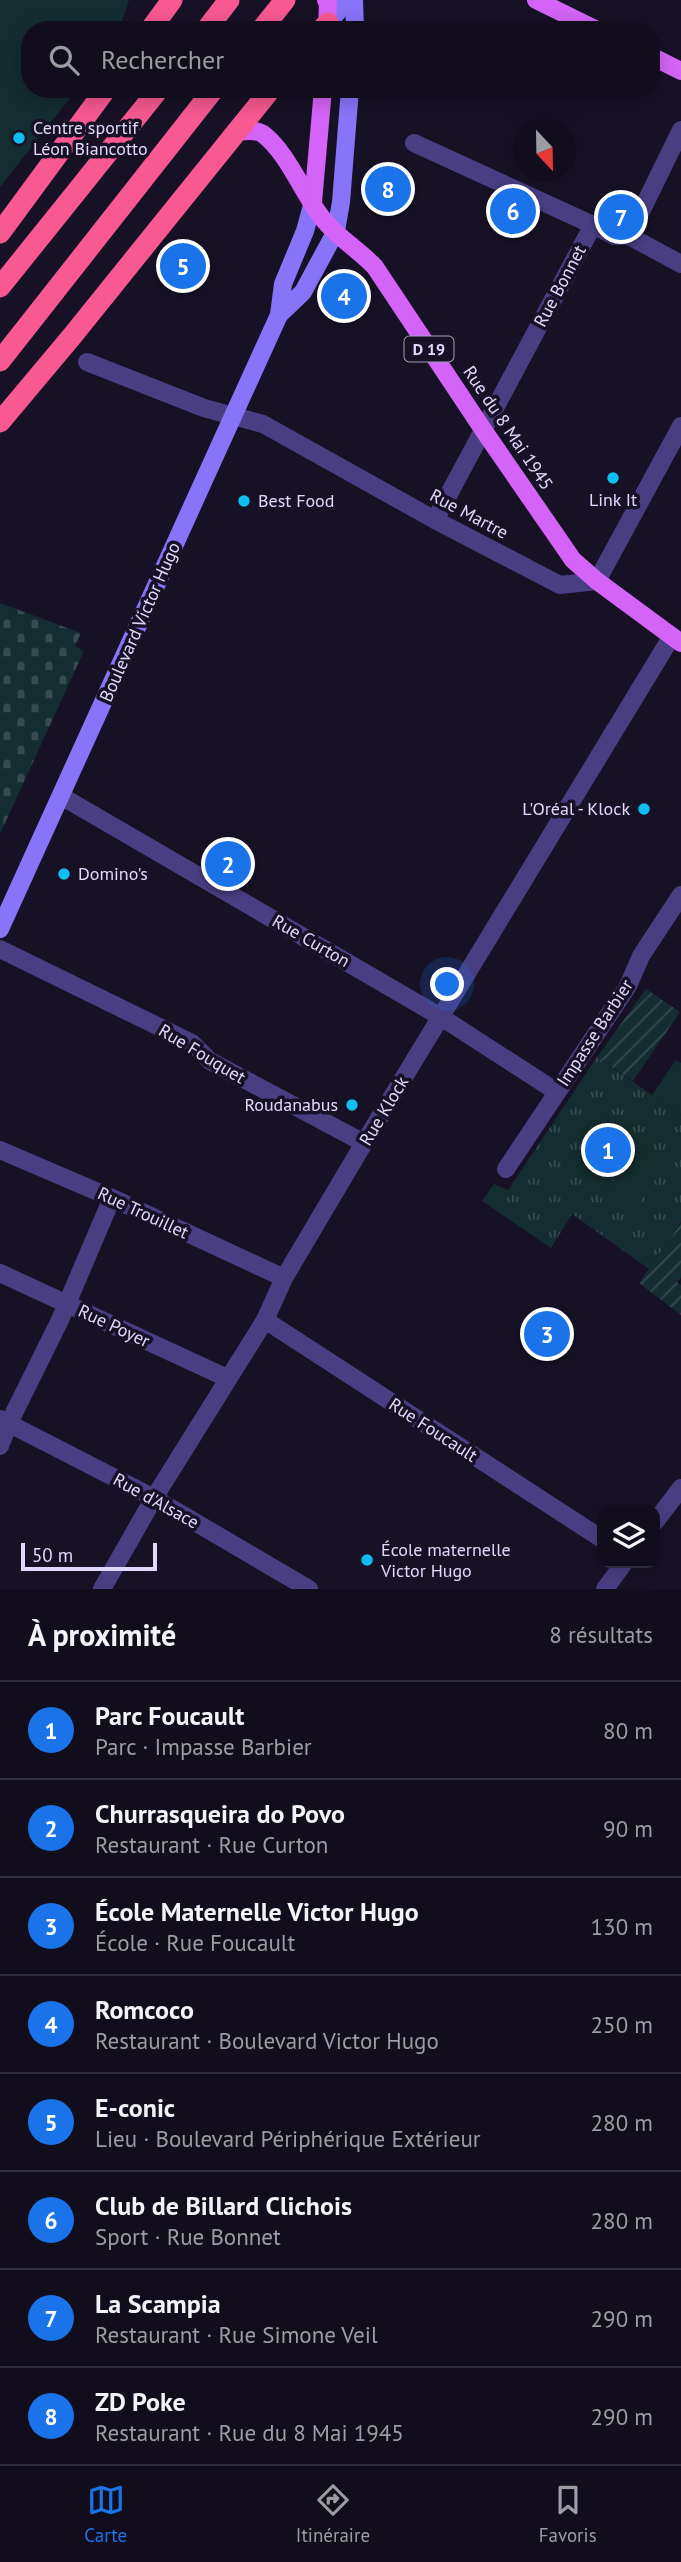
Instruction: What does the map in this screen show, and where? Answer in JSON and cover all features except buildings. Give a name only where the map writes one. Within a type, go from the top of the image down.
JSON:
[{"type":"highway","points":[[157,21],[172,0]]},
{"type":"highway","points":[[213,21],[229,0]]},
{"type":"highway","points":[[268,21],[285,0]]},
{"type":"highway","points":[[0,233],[99,98]]},
{"type":"highway","points":[[0,287],[152,98]]},
{"type":"highway","points":[[0,361],[207,98]]},
{"type":"highway","points":[[0,422],[264,98]]},
{"type":"main road","points":[[326,0],[326,21]]},
{"type":"main road","points":[[330,21],[348,0]]},
{"type":"main road","points":[[354,0],[355,21]]},
{"type":"main road","points":[[536,0],[579,21]]},
{"type":"main road","points":[[660,60],[681,71]]},
{"type":"main road","points":[[313,202],[322,98]]},
{"type":"main road","points":[[336,231],[349,98]]},
{"type":"main road","name":"Rue du 8 Mai 1945","points":[[236,132],[252,131],[262,134],[287,163],[324,221],[375,267],[573,560],[597,581]]},
{"type":"main road","name":"Boulevard Victor Hugo","points":[[0,929],[279,316],[283,284],[305,231],[313,202]]},
{"type":"main road","name":"Boulevard Victor Hugo","points":[[279,316],[303,292],[336,231]]},
{"type":"main road","points":[[597,581],[676,640]]},
{"type":"street","points":[[629,236],[681,130]]},
{"type":"street","name":"Rue Bonnet","points":[[414,143],[614,236],[629,236],[681,264]]},
{"type":"street","name":"Rue Bonnet","points":[[435,520],[593,225]]},
{"type":"street","name":"Rue Martre","points":[[87,362],[233,417],[263,424],[435,520],[560,585],[597,581]]},
{"type":"street","points":[[597,581],[681,426]]},
{"type":"street","name":"Rue Klock","points":[[102,1589],[154,1498],[265,1320],[284,1278],[441,1017],[676,640]]},
{"type":"street","name":"Rue Curton","points":[[61,796],[441,1017],[557,1092]]},
{"type":"street","name":"Impasse Barbier","points":[[506,1169],[628,986],[641,956],[681,895]]},
{"type":"street","name":"Rue Fouquet","points":[[0,949],[192,1043],[210,1061],[365,1143]]},
{"type":"street","name":"Rue Trouillet","points":[[0,1150],[112,1198],[284,1278]]},
{"type":"street","points":[[0,1446],[4,1421],[67,1304],[112,1198]]},
{"type":"street","name":"Rue Poyer","points":[[0,1273],[227,1378]]},
{"type":"street","name":"Rue Foucault","points":[[265,1320],[597,1536]]},
{"type":"street","name":"Rue d'Alsace","points":[[4,1421],[154,1498],[297,1586]]},
{"type":"street","points":[[660,1515],[681,1488]]},
{"type":"street","points":[[605,1589],[620,1568]]},
{"type":"green space","name":"Centre sportif Léon Biancotto","points":[[0,0],[129,0],[122,21],[21,21],[21,98],[70,98],[0,187]]},
{"type":"green space","points":[[0,603],[81,633],[75,646],[84,651],[0,834]]},
{"type":"green space","points":[[646,989],[680,1012],[633,1081],[597,1057]]},
{"type":"green space","points":[[597,1057],[681,1115],[681,1222],[649,1269],[572,1214],[551,1248],[482,1201],[494,1184],[508,1190]]},
{"type":"green space","points":[[676,1060],[681,1063],[681,1115],[652,1095]]},
{"type":"green space","points":[[635,1149],[663,1169],[628,1217],[601,1198]]},
{"type":"green space","points":[[681,1223],[681,1277],[677,1282],[681,1285],[681,1315],[639,1283]]},
{"type":"place","name":"Centre sportif Léon Biancotto","points":[[19,138]]},
{"type":"place","name":"ZD Poke","points":[[388,189]]},
{"type":"place","name":"Club de Billard Clichois","points":[[513,211]]},
{"type":"place","name":"La Scampia","points":[[621,217]]},
{"type":"place","name":"E-conic","points":[[183,266]]},
{"type":"place","name":"Romcoco","points":[[344,296]]},
{"type":"place","name":"Link It","points":[[613,478]]},
{"type":"place","name":"Best Food","points":[[244,501]]},
{"type":"place","name":"L'Oréal - Klock","points":[[644,809]]},
{"type":"place","name":"Churrasqueira do Povo","points":[[228,864]]},
{"type":"place","name":"Domino's","points":[[64,874]]},
{"type":"place","name":"Roudanabus","points":[[352,1105]]},
{"type":"place","name":"Parc Foucault","points":[[608,1150]]},
{"type":"place","name":"École Maternelle Victor Hugo","points":[[547,1334]]},
{"type":"place","name":"École maternelle Victor Hugo","points":[[367,1560]]}]
